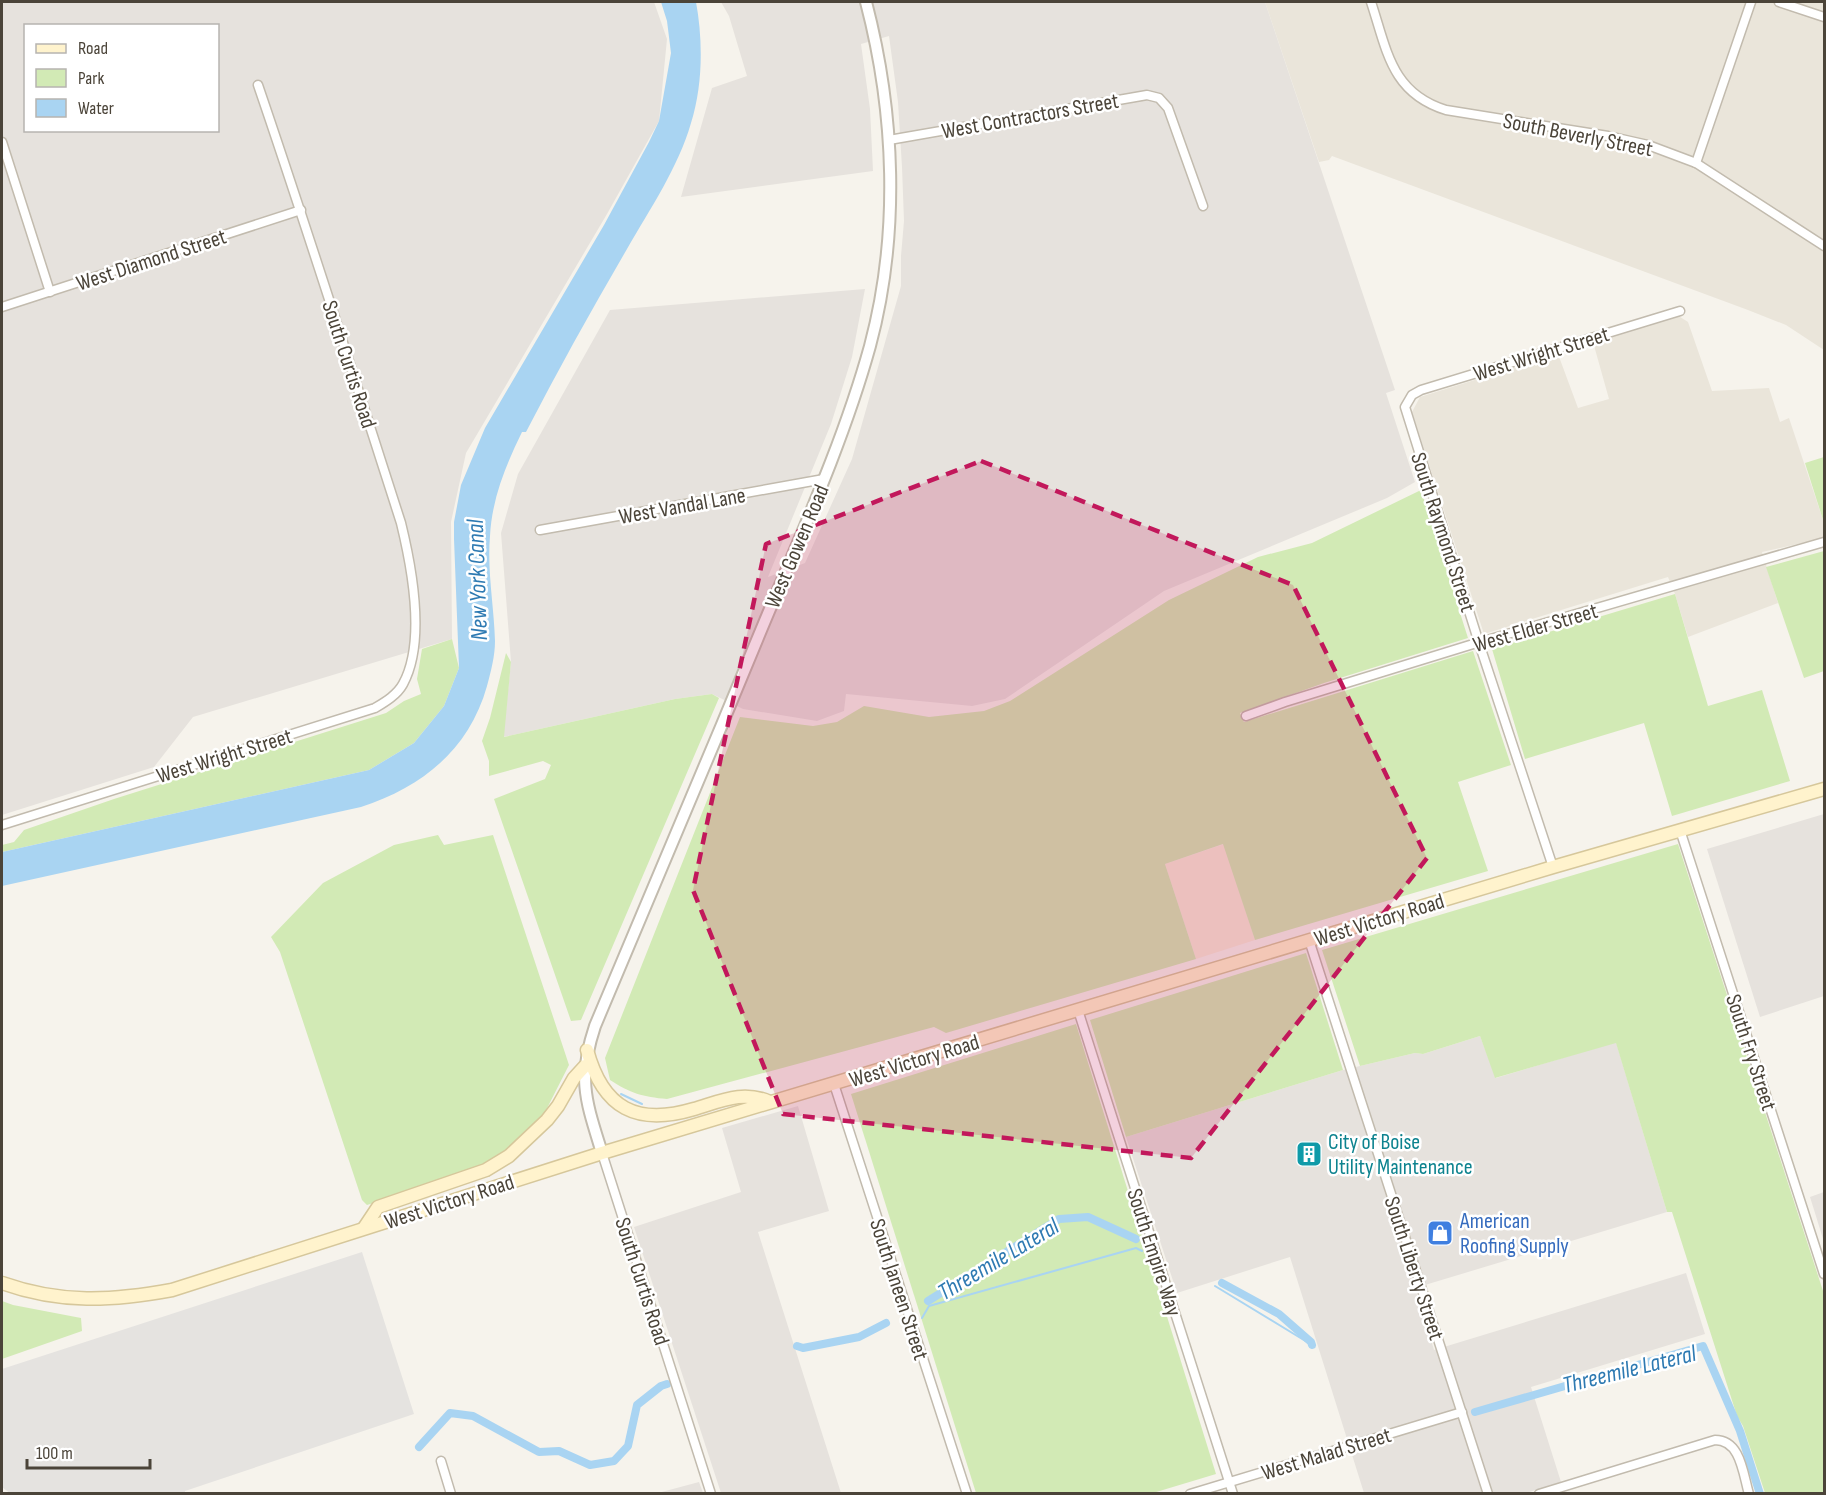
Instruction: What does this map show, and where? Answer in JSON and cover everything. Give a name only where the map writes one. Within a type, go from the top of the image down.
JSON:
[{"type":"main road","name":"West Victory Road","points":[[2,1283],[54,1296],[99,1300],[128,1298],[172,1290],[770,1102],[1553,867],[1824,789]]},
{"type":"main road","points":[[586,1050],[598,1080],[616,1103],[626,1110],[641,1114],[670,1114],[733,1096],[750,1096],[770,1102]]},
{"type":"main road","points":[[364,1228],[378,1207],[486,1170],[509,1156],[547,1120],[574,1078],[585,1066]]},
{"type":"street","name":"West Gowen Road","points":[[585,1066],[586,1050],[595,1026],[834,454],[867,354],[883,279],[890,182],[889,140],[874,32],[866,2]]},
{"type":"street","name":"South Beverly Street","points":[[1371,2],[1393,68],[1415,96],[1429,105],[1446,110],[1608,136],[1648,145],[1696,163],[1824,246]]},
{"type":"street","points":[[1696,163],[1751,2]]},
{"type":"street","points":[[1779,2],[1824,17]]},
{"type":"street","name":"South Curtis Road","points":[[258,86],[301,210],[401,523],[409,557],[414,601],[414,648]]},
{"type":"street","name":"West Contractors Street","points":[[889,140],[1147,95],[1159,98],[1168,108],[1203,206]]},
{"type":"street","points":[[2,142],[50,292]]},
{"type":"street","name":"West Diamond Street","points":[[2,307],[301,210]]},
{"type":"street","name":"West Wright Street","points":[[1407,402],[1412,395],[1421,390],[1680,311]]},
{"type":"street","name":"South Raymond Street","points":[[1407,402],[1406,412],[1479,644],[1553,867]]},
{"type":"street","name":"West Vandal Lane","points":[[540,530],[824,479]]},
{"type":"street","name":"West Elder Street","points":[[1246,716],[1285,702],[1824,542]]},
{"type":"street","name":"West Wright Street","points":[[2,825],[375,708],[390,699],[402,686],[414,648]]},
{"type":"street","name":"South Fry Street","points":[[1680,830],[1824,1274]]},
{"type":"street","name":"South Liberty Street","points":[[1309,940],[1488,1494]]},
{"type":"street","name":"South Empire Way","points":[[1078,1010],[1233,1494]]},
{"type":"street","name":"South Curtis Road","points":[[585,1066],[586,1102],[711,1494]]},
{"type":"street","name":"South Janeen Street","points":[[834,1084],[967,1494]]},
{"type":"street","name":"West Malad Street","points":[[1190,1494],[1462,1412]]},
{"type":"street","points":[[1539,1494],[1715,1440],[1729,1442],[1736,1451],[1749,1494]]},
{"type":"street","points":[[441,1461],[451,1494]]},
{"type":"highlighted area","points":[[981,461],[1293,585],[1427,858],[1191,1158],[783,1114],[693,890],[766,544]]},
{"type":"shaded area","points":[[2,2],[654,2],[667,39],[659,121],[466,453],[451,522],[452,639],[193,717],[154,767],[2,815]]},
{"type":"shaded area","points":[[721,2],[1265,2],[1395,390],[1386,393],[1415,482],[1387,498],[1164,591],[1005,699],[972,706],[846,694],[844,711],[817,721],[743,709],[712,694],[675,699],[503,737],[511,662],[501,533],[518,474],[610,310],[865,289],[852,357],[831,424],[768,577],[805,563],[852,459],[901,286],[904,221],[902,167],[898,102],[889,36],[861,44],[870,109],[873,171],[681,197],[712,88],[747,76],[729,16]]},
{"type":"shaded area","points":[[1265,2],[1824,2],[1824,350],[1786,325],[1748,310],[1332,156],[1329,160],[1319,162]]},
{"type":"shaded area","points":[[1677,315],[1688,322],[1712,391],[1769,388],[1780,422],[1789,418],[1824,523],[1824,538],[1762,552],[1778,603],[1688,637],[1668,577],[1484,634],[1412,412],[1420,397],[1558,354],[1578,408],[1609,399],[1593,342]]},
{"type":"shaded area","points":[[1824,814],[1824,996],[1760,1017],[1707,849]]},
{"type":"shaded area","points":[[1224,844],[1255,940],[1196,959],[1165,864]]},
{"type":"shaded area","points":[[1480,1036],[1496,1078],[1616,1042],[1667,1212],[1415,1288],[1434,1350],[1686,1273],[1705,1334],[1531,1387],[1561,1482],[1526,1493],[1364,1493],[1290,1257],[1177,1293],[1126,1137],[1343,1070],[1415,1053],[1423,1054]]},
{"type":"shaded area","points":[[798,1106],[829,1211],[758,1232],[841,1493],[721,1493],[634,1227],[741,1192],[722,1128]]},
{"type":"shaded area","points":[[1824,1192],[1824,1242],[1810,1197]]},
{"type":"shaded area","points":[[362,1252],[414,1414],[185,1491],[185,1493],[11,1494],[2,1487],[2,1369]]},
{"type":"shaded area","points":[[699,1482],[703,1493],[658,1493]]},
{"type":"green space","points":[[1824,457],[1824,523],[1805,463]]},
{"type":"green space","points":[[1421,490],[1468,638],[1324,683],[1240,713],[1244,722],[1473,651],[1511,765],[1458,782],[1488,871],[1255,940],[1223,844],[1165,864],[1196,959],[946,1033],[934,1027],[667,1099],[637,1094],[610,1080],[605,1058],[740,717],[813,726],[837,722],[864,706],[929,717],[984,711],[1010,701],[1169,600],[1258,557],[1312,543]]},
{"type":"green space","points":[[1824,551],[1824,671],[1804,678],[1766,567]]},
{"type":"green space","points":[[1675,594],[1708,706],[1762,690],[1790,781],[1672,816],[1644,723],[1525,759],[1492,649]]},
{"type":"green space","points":[[452,639],[459,668],[444,706],[414,743],[369,770],[2,852],[2,845],[14,842],[24,830],[114,799],[386,713],[404,701],[421,694],[417,679],[422,649]]},
{"type":"green space","points":[[506,653],[511,662],[504,737],[675,699],[712,694],[719,698],[581,1020],[571,1021],[494,799],[545,779],[551,765],[543,761],[489,776],[489,761],[482,741]]},
{"type":"green space","points":[[438,835],[444,845],[493,835],[569,1065],[540,1122],[502,1155],[461,1174],[367,1205],[362,1200],[280,952],[271,937],[323,883],[394,845]]},
{"type":"green space","points":[[1678,844],[1824,1294],[1824,1493],[1765,1493],[1743,1426],[1737,1416],[1672,1212],[1667,1212],[1616,1043],[1495,1078],[1480,1036],[1423,1054],[1415,1053],[1360,1066],[1322,950]]},
{"type":"green space","points":[[1306,953],[1343,1070],[1126,1137],[1090,1020]]},
{"type":"green space","points":[[1076,1024],[1216,1474],[1153,1493],[976,1493],[851,1094]]},
{"type":"green space","points":[[2,1301],[81,1318],[82,1331],[2,1359]]},
{"type":"water","name":"New York Canal","points":[[661,2],[696,2],[701,62],[698,93],[691,123],[679,156],[663,188],[588,317],[526,432],[522,432],[505,469],[494,508],[490,536],[489,562],[495,641],[494,658],[479,709],[455,747],[423,777],[404,789],[361,807],[2,886],[2,852],[369,770],[414,743],[444,706],[459,668],[454,522],[461,485],[485,428],[604,225],[659,121],[671,53],[667,21]]},
{"type":"waterway","points":[[621,1094],[642,1104]]},
{"type":"waterway","name":"Threemile Lateral","points":[[928,1301],[1059,1219],[1088,1217],[1136,1239]]},
{"type":"waterway","points":[[922,1318],[929,1306],[1136,1248],[1142,1251]]},
{"type":"waterway","name":"Threemile Lateral","points":[[1222,1283],[1279,1314],[1312,1345]]},
{"type":"waterway","points":[[1215,1286],[1312,1345]]},
{"type":"waterway","name":"Threemile Lateral","points":[[797,1346],[803,1348],[859,1337],[886,1323]]},
{"type":"waterway","name":"Threemile Lateral","points":[[1475,1412],[1703,1346],[1740,1431],[1760,1494]]},
{"type":"waterway","name":"Threemile Lateral","points":[[419,1447],[450,1413],[473,1416],[539,1452],[559,1451],[590,1465],[614,1461],[628,1446],[637,1405],[661,1386],[667,1384]]},
{"type":"place","name":"City of Boise Utility Maintenance","points":[[1309,1154]]},
{"type":"place","name":"American Roofing Supply","points":[[1440,1233]]}]
